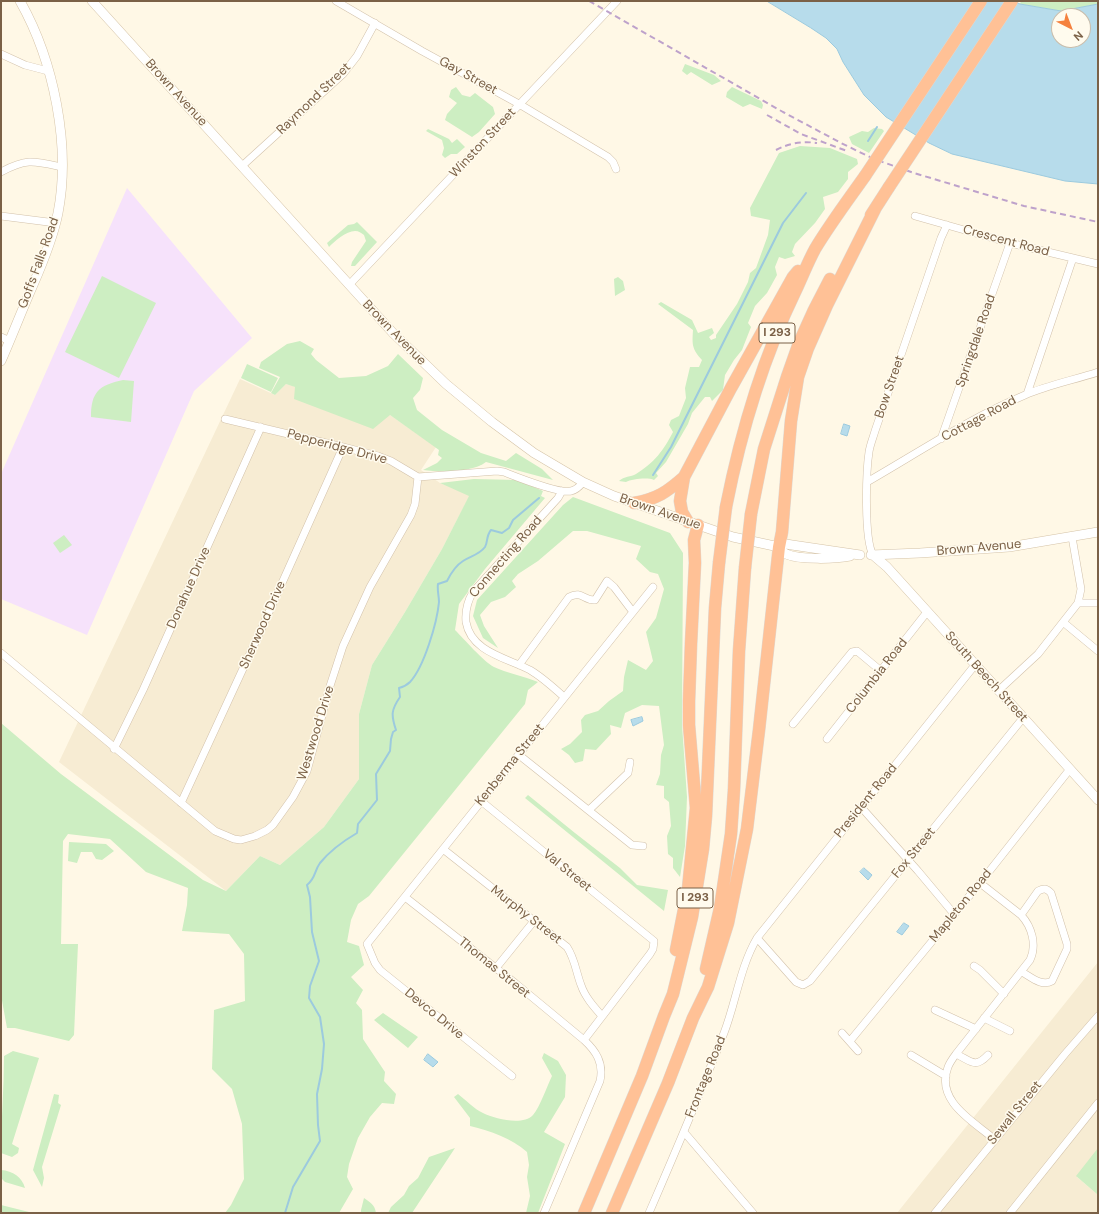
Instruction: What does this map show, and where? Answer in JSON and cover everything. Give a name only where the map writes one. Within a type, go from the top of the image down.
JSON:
[{"type":"highway","name":"I 293","points":[[584,1213],[642,1076],[673,994],[692,917],[703,849],[708,784],[715,608],[719,563],[726,507],[734,465],[755,390],[779,328],[815,250],[981,1]]},
{"type":"highway","name":"I 293","points":[[612,1213],[668,1083],[693,1018],[720,908],[731,834],[739,651],[745,568],[751,514],[764,449],[784,384],[799,343],[838,264],[1012,1]]},
{"type":"highway","points":[[693,1018],[708,987],[728,923],[747,828],[779,547],[782,532],[791,421],[798,377],[826,305],[875,209]]},
{"type":"highway","points":[[664,1016],[688,889],[696,808],[689,725],[690,644],[695,564],[694,540],[693,524],[680,506],[681,490],[684,477],[731,388],[794,277],[815,250]]},
{"type":"highway","points":[[634,503],[654,498],[664,493],[684,477]]},
{"type":"main road","name":"Goffs Falls Road","points":[[1,361],[5,339],[45,256],[56,223],[62,190],[59,122],[48,71],[36,36],[20,1]]},
{"type":"main road","name":"Brown Avenue","points":[[92,1],[412,353],[466,401],[534,453],[583,482],[614,496],[693,524],[747,540],[779,547],[784,553],[792,556],[842,558],[860,555],[1009,547],[1098,532]]},
{"type":"main road","name":"South Beech Street","points":[[873,555],[887,567],[1098,800]]},
{"type":"street","name":"Gay Street","points":[[336,1],[422,51],[520,104],[608,156],[616,169]]},
{"type":"street","name":"Winston Street","points":[[349,285],[617,1]]},
{"type":"street","name":"Raymond Street","points":[[242,166],[343,74],[357,56],[375,23]]},
{"type":"street","points":[[1,54],[25,65],[48,71]]},
{"type":"street","points":[[1,172],[13,165],[26,162],[45,163],[62,167]]},
{"type":"street","points":[[1,216],[56,223]]},
{"type":"street","name":"Crescent Road","points":[[915,216],[1010,243],[1098,264]]},
{"type":"street","name":"Bow Street","points":[[873,555],[869,544],[867,482],[869,452],[941,238],[947,225]]},
{"type":"street","name":"Springdale Road","points":[[941,439],[1010,243]]},
{"type":"street","points":[[1027,394],[1073,258]]},
{"type":"street","name":"Cottage Road","points":[[867,482],[985,414],[1027,394],[1098,372]]},
{"type":"street","name":"Pepperidge Drive","points":[[225,419],[343,447],[391,461],[418,477]]},
{"type":"street","name":"Donahue Drive","points":[[114,749],[143,690],[261,427]]},
{"type":"street","name":"Sherwood Drive","points":[[181,803],[266,620],[343,447]]},
{"type":"street","points":[[418,477],[497,471],[562,491],[577,489],[583,482]]},
{"type":"street","name":"Westwood Drive","points":[[1,653],[114,749],[215,831],[234,840],[248,839],[261,834],[273,825],[282,814],[307,771],[343,646],[370,587],[411,515],[415,504],[418,477]]},
{"type":"street","name":"Connecting Road","points":[[562,491],[558,498],[475,589],[466,605],[468,630],[474,640],[486,649],[519,665],[543,679],[564,697]]},
{"type":"street","points":[[998,691],[1038,654],[1078,603],[1081,589],[1072,537]]},
{"type":"street","points":[[519,665],[549,622],[572,595],[582,595],[590,600],[595,600],[607,581],[614,587],[634,612]]},
{"type":"street","name":"Kenberma Street","points":[[367,944],[653,587]]},
{"type":"street","points":[[1078,603],[1098,603]]},
{"type":"street","name":"Columbia Road","points":[[827,739],[927,612]]},
{"type":"street","points":[[1063,622],[1098,651]]},
{"type":"street","points":[[793,724],[852,652],[857,651],[882,671]]},
{"type":"street","name":"President Road","points":[[756,938],[975,665]]},
{"type":"street","name":"Fox Street","points":[[756,938],[796,982],[802,985],[815,976],[1023,718]]},
{"type":"street","points":[[519,755],[632,845],[638,847],[643,846]]},
{"type":"street","points":[[589,810],[628,773],[630,762]]},
{"type":"street","name":"Mapleton Road","points":[[850,1041],[980,883],[1070,769]]},
{"type":"street","name":"Val Street","points":[[481,801],[654,941],[654,947],[650,954],[602,1016]]},
{"type":"street","points":[[860,808],[908,860],[954,914]]},
{"type":"street","name":"Murphy Street","points":[[443,849],[562,942],[571,953],[582,987],[588,999],[602,1016]]},
{"type":"street","points":[[980,883],[1021,915],[1029,926],[1033,946],[1033,953],[1022,972],[984,1018],[948,1066],[946,1087],[951,1100],[960,1111],[994,1138]]},
{"type":"street","points":[[1021,915],[1038,891],[1047,889],[1050,893],[1067,944],[1052,981],[1043,984],[1022,972]]},
{"type":"street","name":"Thomas Street","points":[[405,897],[496,968],[584,1040]]},
{"type":"street","points":[[496,968],[534,921]]},
{"type":"street","name":"Frontage Road","points":[[649,1213],[684,1132],[724,1032],[743,972],[756,938]]},
{"type":"street","name":"Devco Drive","points":[[367,944],[374,963],[380,970],[512,1076]]},
{"type":"street","points":[[974,966],[1004,994]]},
{"type":"street","points":[[935,1010],[976,1029]]},
{"type":"street","points":[[544,1213],[600,1081],[602,1070],[599,1059],[584,1040],[602,1016]]},
{"type":"street","name":"Sewall Street","points":[[935,1213],[994,1138],[1064,1054],[1098,1016]]},
{"type":"street","points":[[984,1018],[1010,1031]]},
{"type":"street","points":[[842,1033],[858,1051]]},
{"type":"street","points":[[911,1054],[946,1076]]},
{"type":"street","points":[[956,1054],[975,1063],[980,1062],[988,1055]]},
{"type":"street","points":[[1010,1213],[1098,1103]]},
{"type":"street","points":[[684,1132],[753,1213]]},
{"type":"shaded area","points":[[127,188],[252,338],[194,391],[87,635],[1,599],[1,474]]},
{"type":"shaded area","points":[[240,379],[275,395],[286,384],[390,415],[436,447],[421,470],[440,483],[470,495],[442,549],[372,665],[359,714],[359,779],[324,827],[280,865],[260,856],[226,891],[59,762]]},
{"type":"shaded area","points":[[1098,962],[1098,1151],[1077,1177],[1098,1195],[1098,1213],[897,1213]]},
{"type":"green space","points":[[1021,1],[1098,1],[1098,4],[1077,8],[1051,8],[1051,9],[1020,4]]},
{"type":"green space","points":[[685,64],[714,75],[721,81],[712,85],[691,72],[687,75],[682,71]]},
{"type":"green space","points":[[456,87],[462,95],[470,97],[475,93],[493,107],[495,114],[479,132],[472,137],[445,120],[447,114],[457,103],[449,97],[451,90]]},
{"type":"green space","points":[[732,87],[761,101],[763,105],[762,109],[750,104],[743,107],[726,97],[727,92]]},
{"type":"green space","points":[[874,128],[882,129],[884,131],[869,153],[852,144],[849,137],[862,131],[868,132]]},
{"type":"green space","points":[[428,129],[449,139],[452,143],[457,139],[465,147],[457,154],[451,154],[445,158],[442,155],[444,148],[442,140],[426,131]]},
{"type":"green space","points":[[800,146],[830,148],[857,159],[858,164],[848,172],[848,179],[838,192],[823,197],[825,209],[815,223],[795,244],[792,252],[795,256],[785,259],[779,257],[775,267],[777,275],[767,293],[755,306],[748,323],[751,327],[742,350],[725,375],[723,390],[712,401],[710,397],[705,397],[692,413],[688,424],[666,462],[656,473],[658,476],[654,480],[636,479],[626,482],[619,481],[643,470],[666,445],[673,432],[669,425],[671,420],[679,416],[686,398],[685,388],[690,367],[699,367],[702,360],[696,353],[693,346],[693,330],[658,304],[661,302],[692,320],[698,333],[712,328],[714,333],[709,337],[711,340],[716,338],[716,335],[737,304],[748,282],[750,273],[756,268],[768,235],[770,220],[751,216],[750,208],[779,153]]},
{"type":"green space","points":[[357,222],[377,242],[355,266],[351,266],[352,262],[366,241],[364,235],[358,231],[352,231],[341,237],[329,247],[327,243],[348,225]]},
{"type":"green space","points":[[102,276],[156,303],[119,378],[65,352]]},
{"type":"green space","points":[[618,277],[623,281],[625,290],[615,296],[614,279]]},
{"type":"green space","points":[[300,341],[314,349],[311,354],[316,360],[339,378],[366,376],[388,366],[398,354],[423,378],[420,390],[413,398],[417,410],[442,430],[481,453],[506,461],[516,453],[542,469],[553,480],[486,462],[480,466],[464,470],[423,470],[437,463],[442,458],[438,455],[439,450],[390,415],[373,429],[294,399],[295,387],[286,384],[275,395],[271,393],[280,377],[259,368],[261,362],[287,344]]},
{"type":"green space","points":[[247,364],[278,378],[271,392],[241,378]]},
{"type":"green space","points":[[123,380],[134,381],[131,422],[91,417],[91,408],[98,391],[108,384]]},
{"type":"green space","points":[[474,479],[518,480],[543,491],[541,496],[545,498],[485,569],[459,604],[455,630],[479,655],[494,667],[538,682],[528,690],[525,704],[369,896],[358,904],[351,920],[347,942],[359,946],[364,965],[351,977],[363,990],[356,1003],[362,1010],[363,1039],[385,1072],[384,1081],[396,1094],[394,1104],[382,1103],[370,1117],[358,1138],[349,1164],[347,1177],[353,1189],[339,1213],[225,1213],[231,1205],[244,1179],[242,1124],[232,1089],[212,1069],[214,1010],[245,1001],[244,954],[229,934],[182,931],[187,905],[188,888],[146,872],[110,839],[68,834],[63,841],[61,944],[78,944],[74,1035],[69,1041],[15,1028],[7,1028],[1,995],[1,723],[61,774],[203,880],[226,891],[260,856],[280,865],[324,827],[359,779],[359,714],[372,665],[442,549],[469,496],[440,483]]},
{"type":"green space","points":[[573,497],[670,533],[683,553],[682,725],[687,797],[685,846],[680,877],[673,868],[673,858],[668,854],[667,836],[671,826],[669,802],[664,798],[664,786],[656,785],[660,774],[661,755],[664,745],[659,706],[642,705],[625,713],[621,728],[610,725],[611,734],[596,750],[585,749],[583,761],[575,763],[569,755],[561,749],[570,744],[582,732],[581,720],[585,715],[598,711],[623,691],[624,677],[628,660],[646,670],[653,661],[646,632],[656,618],[664,589],[658,574],[650,572],[636,559],[641,546],[587,531],[573,531],[538,561],[518,574],[512,581],[516,587],[505,597],[491,602],[480,615],[484,626],[498,648],[483,638],[473,616],[477,600],[563,505]]},
{"type":"green space","points":[[64,535],[72,545],[60,553],[53,543]]},
{"type":"green space","points":[[528,795],[620,868],[637,885],[668,890],[664,911],[525,798]]},
{"type":"green space","points":[[69,842],[106,844],[114,851],[102,860],[96,859],[92,852],[81,852],[77,863],[68,861]]},
{"type":"green space","points":[[383,1013],[418,1037],[408,1048],[374,1020]]},
{"type":"green space","points":[[13,1051],[39,1058],[12,1144],[19,1148],[18,1153],[12,1157],[1,1153],[4,1056]]},
{"type":"green space","points":[[544,1053],[558,1061],[566,1075],[565,1097],[544,1132],[565,1144],[538,1213],[526,1213],[530,1196],[527,1177],[529,1165],[527,1152],[521,1147],[500,1136],[486,1130],[470,1126],[470,1118],[454,1097],[458,1094],[473,1107],[488,1115],[501,1119],[516,1121],[528,1118],[533,1115],[538,1107],[552,1076],[542,1058]]},
{"type":"green space","points":[[54,1094],[59,1095],[58,1103],[61,1105],[42,1167],[44,1178],[42,1187],[33,1170]]},
{"type":"green space","points":[[455,1148],[412,1213],[388,1213],[391,1207],[404,1195],[409,1186],[418,1178],[429,1157]]},
{"type":"green space","points":[[1098,1148],[1098,1195],[1076,1176]]},
{"type":"green space","points":[[1,1170],[16,1175],[22,1181],[25,1188],[5,1182],[1,1178]]},
{"type":"green space","points":[[364,1198],[370,1202],[376,1213],[361,1213]]},
{"type":"green space","points":[[1,1205],[33,1213],[1,1213]]},
{"type":"water","points":[[767,1],[1014,1],[1020,4],[1051,9],[1051,48],[1091,48],[1091,8],[1077,8],[1098,4],[1098,184],[1065,181],[952,154],[929,143],[886,117],[864,95],[843,62],[837,49],[826,38]]},
{"type":"water","points":[[844,424],[850,426],[847,436],[841,434]]},
{"type":"water","points":[[642,717],[643,721],[633,726],[631,720]]},
{"type":"water","points":[[864,868],[872,875],[868,880],[860,872]]},
{"type":"water","points":[[904,923],[909,926],[902,935],[897,932]]},
{"type":"water","points":[[428,1054],[438,1062],[433,1067],[424,1060]]},
{"type":"waterway","points":[[868,141],[877,127]]},
{"type":"waterway","points":[[653,475],[671,447],[783,223],[806,193]]},
{"type":"waterway","points":[[285,1213],[293,1187],[320,1141],[317,1094],[322,1069],[324,1044],[320,1017],[309,998],[310,986],[319,961],[312,932],[310,897],[307,885],[312,880],[320,863],[337,846],[357,833],[358,824],[377,800],[376,774],[390,751],[391,739],[393,732],[396,730],[393,720],[393,709],[400,697],[399,688],[410,682],[425,656],[433,633],[438,611],[438,584],[447,581],[460,563],[483,550],[486,545],[488,534],[491,530],[502,533],[509,528],[513,520],[539,498]]},
{"type":"railway","points":[[589,1],[783,112],[874,159],[914,173],[1024,206],[1098,222]]},
{"type":"railway","points":[[767,115],[801,134],[847,151]]},
{"type":"railway","points":[[776,150],[796,143],[817,143]]}]
